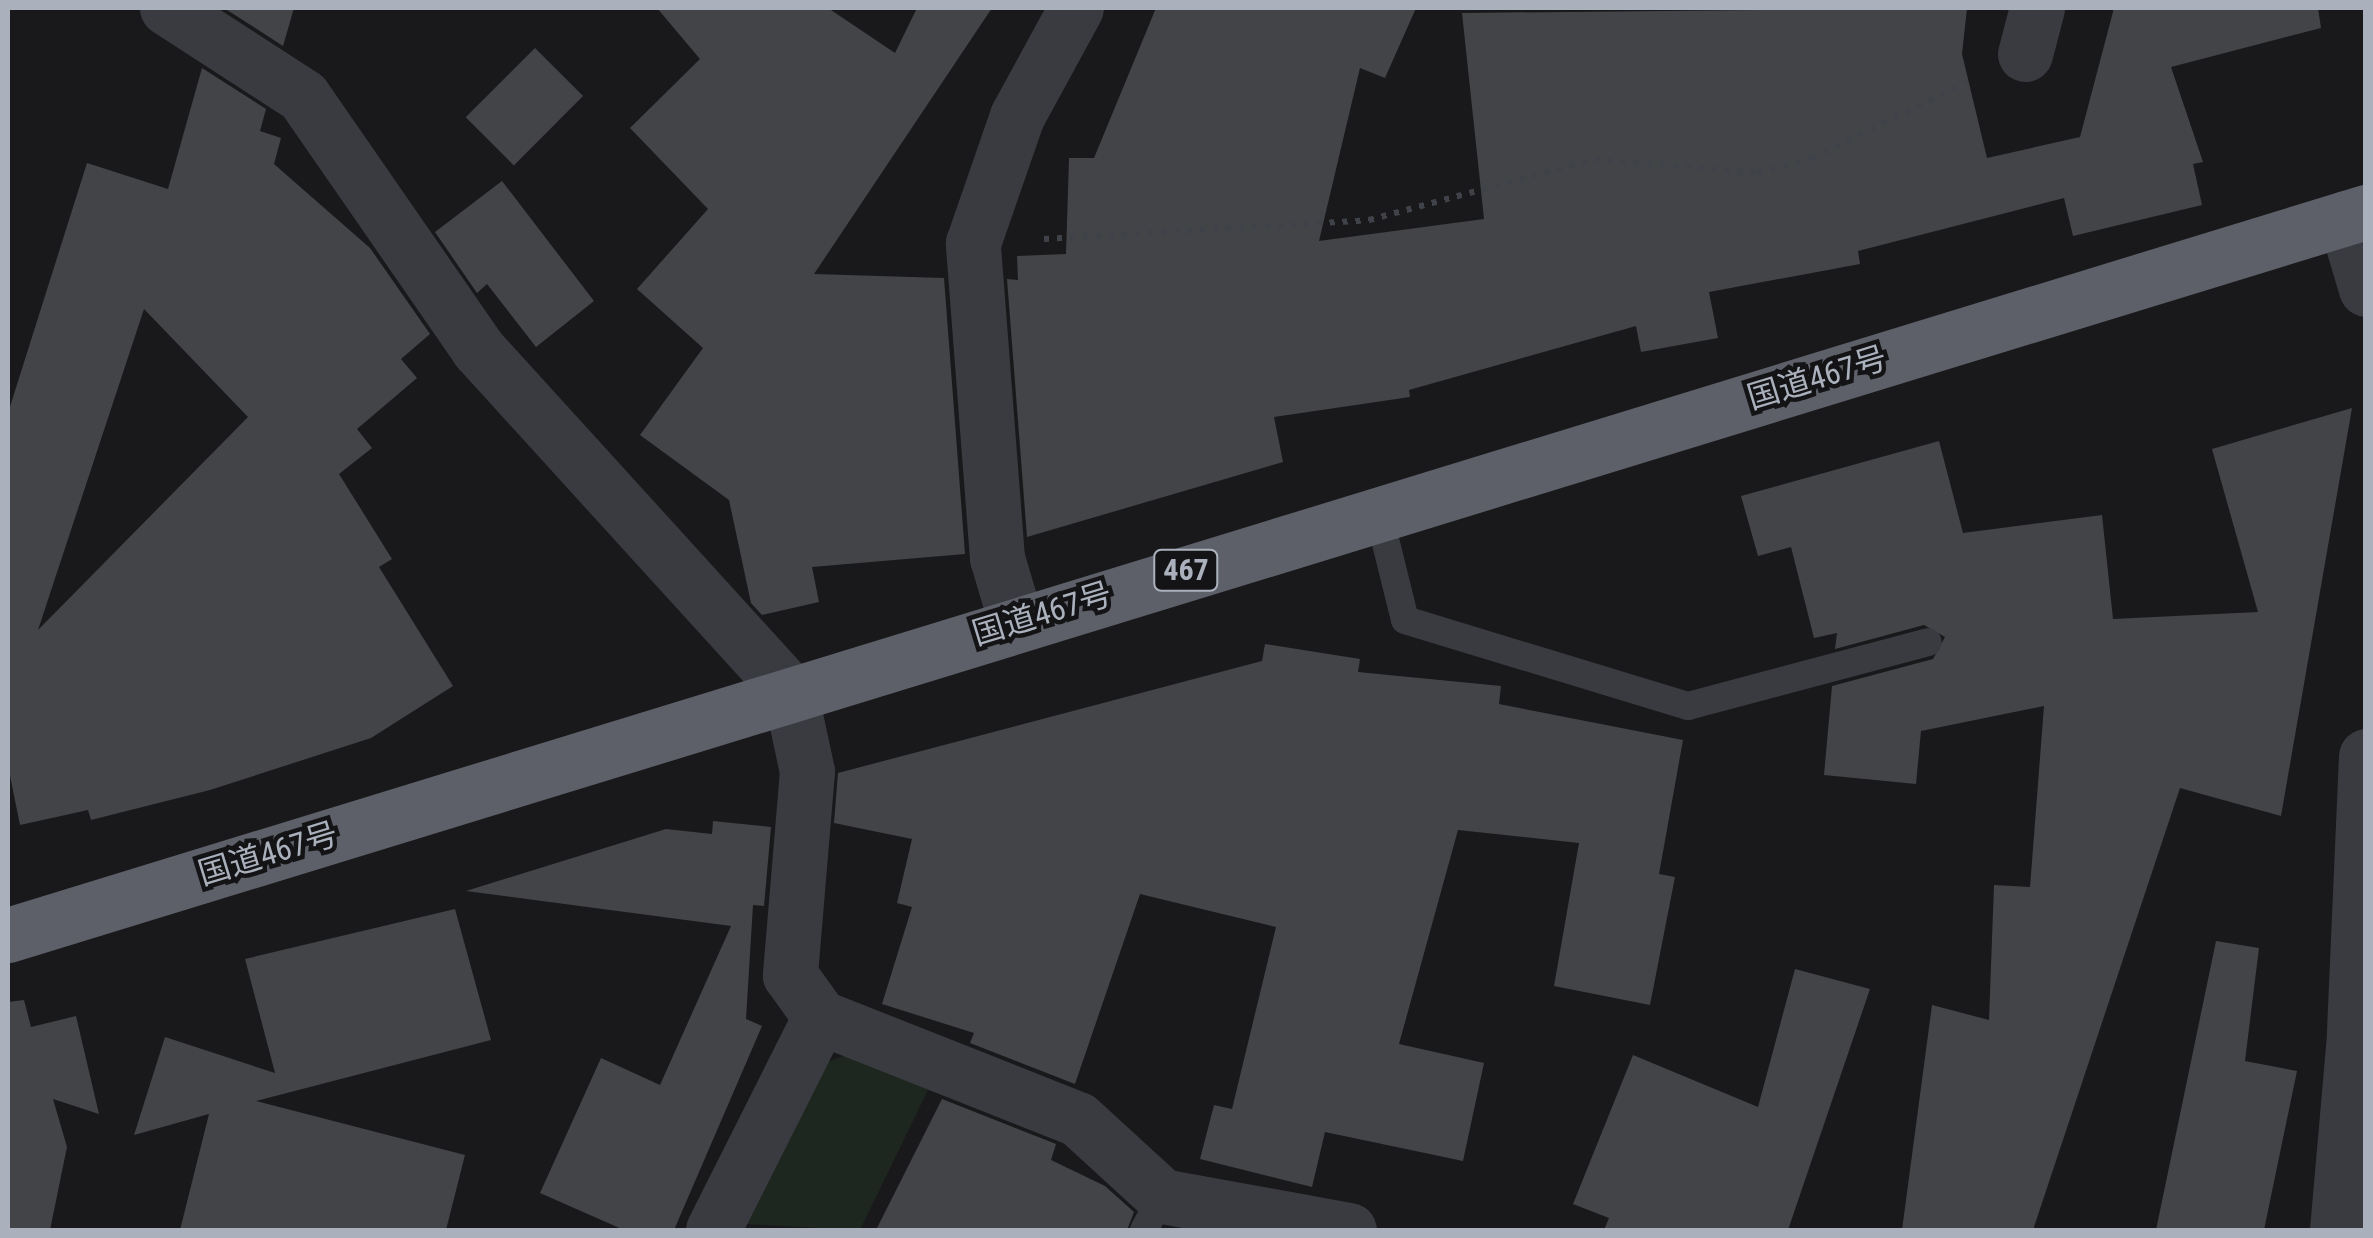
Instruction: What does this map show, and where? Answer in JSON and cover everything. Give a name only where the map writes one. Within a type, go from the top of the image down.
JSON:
[{"type":"highway","name":"国道467号","points":[[8,934],[1016,622],[2356,215]]},
{"type":"street","points":[[166,8],[303,96],[478,349],[790,692],[807,771],[790,976],[820,1018],[1078,1119],[1153,1214],[1350,1230]]},
{"type":"street","points":[[1016,622],[997,558],[973,243],[1018,116],[1076,8]]},
{"type":"street","points":[[2356,215],[2366,290]]},
{"type":"street","points":[[2338,1230],[2360,1034],[2366,756]]},
{"type":"street","points":[[712,1230],[820,1018]]},
{"type":"lane","points":[[1378,512],[1405,620],[1688,706],[1928,642]]},
{"type":"path","points":[[973,243],[1369,220],[1595,159],[1758,173],[1812,158],[2031,31]]},
{"type":"shaded area","points":[[854,1052],[929,1088],[860,1230],[744,1224],[820,1065]]},
{"type":"building","points":[[224,8],[294,8],[283,46]]},
{"type":"building","points":[[657,8],[828,8],[895,53],[917,8],[992,8],[814,274],[944,278],[965,554],[812,567],[819,602],[762,615],[751,603],[729,500],[640,435],[703,348],[637,289],[708,209],[630,128],[700,59]]},
{"type":"building","points":[[1156,8],[1416,8],[1385,78],[1360,68],[1319,241],[1484,219],[1462,13],[1967,8],[1962,54],[1987,158],[2080,137],[2114,8],[2318,8],[2321,28],[2171,67],[2203,162],[2193,164],[2202,205],[2073,236],[2064,198],[1858,251],[1860,264],[1709,292],[1718,338],[1641,352],[1636,326],[1409,390],[1410,397],[1274,417],[1283,462],[1027,537],[1007,279],[1018,280],[1017,256],[1066,254],[1069,158],[1094,158]]},
{"type":"building","points":[[535,48],[583,96],[514,165],[466,117]]},
{"type":"building","points":[[202,68],[266,109],[260,131],[281,138],[274,164],[370,248],[430,334],[401,359],[417,378],[357,429],[372,448],[339,474],[392,559],[379,567],[453,686],[371,738],[210,790],[91,820],[88,810],[20,825],[8,766],[8,413],[87,163],[168,189]],"holes":[[[144,309],[248,417],[38,630]]]},
{"type":"building","points":[[502,181],[594,301],[536,347],[487,284],[477,293],[435,232]]},
{"type":"building","points":[[2352,408],[2281,816],[2180,788],[2033,1230],[1902,1230],[1932,1005],[1989,1020],[1994,885],[2030,887],[2044,706],[1921,731],[1916,784],[1824,775],[1832,686],[1933,659],[1945,637],[1924,625],[1835,649],[1837,633],[1814,638],[1791,547],[1758,556],[1741,496],[1939,441],[1963,533],[2102,515],[2113,619],[2258,612],[2212,449]]},
{"type":"building","points":[[1265,644],[1360,659],[1358,672],[1501,686],[1499,704],[1683,740],[1659,874],[1675,877],[1650,1005],[1554,986],[1579,843],[1458,830],[1399,1044],[1484,1063],[1463,1161],[1325,1132],[1312,1187],[1200,1159],[1214,1105],[1232,1109],[1276,927],[1140,894],[1075,1084],[970,1043],[974,1033],[882,1004],[912,907],[897,903],[912,839],[834,823],[838,773],[1262,661]]},
{"type":"building","points":[[713,821],[771,827],[764,906],[753,905],[746,1019],[762,1026],[674,1230],[624,1230],[540,1193],[601,1058],[660,1085],[731,926],[466,891],[666,829],[712,834]]},
{"type":"building","points":[[455,909],[491,1040],[256,1101],[465,1155],[446,1230],[180,1230],[209,1114],[134,1135],[165,1037],[275,1073],[245,959]]},
{"type":"building","points":[[2216,941],[2259,948],[2245,1061],[2297,1071],[2264,1230],[2156,1230]]},
{"type":"building","points":[[1795,969],[1870,989],[1788,1230],[1604,1230],[1609,1218],[1573,1204],[1633,1055],[1758,1107]]},
{"type":"building","points":[[24,1000],[31,1027],[76,1016],[99,1114],[53,1099],[67,1147],[50,1230],[8,1230],[8,1002]]},
{"type":"building","points":[[942,1099],[1056,1144],[1051,1160],[1105,1186],[1134,1212],[1127,1230],[876,1230]]}]
